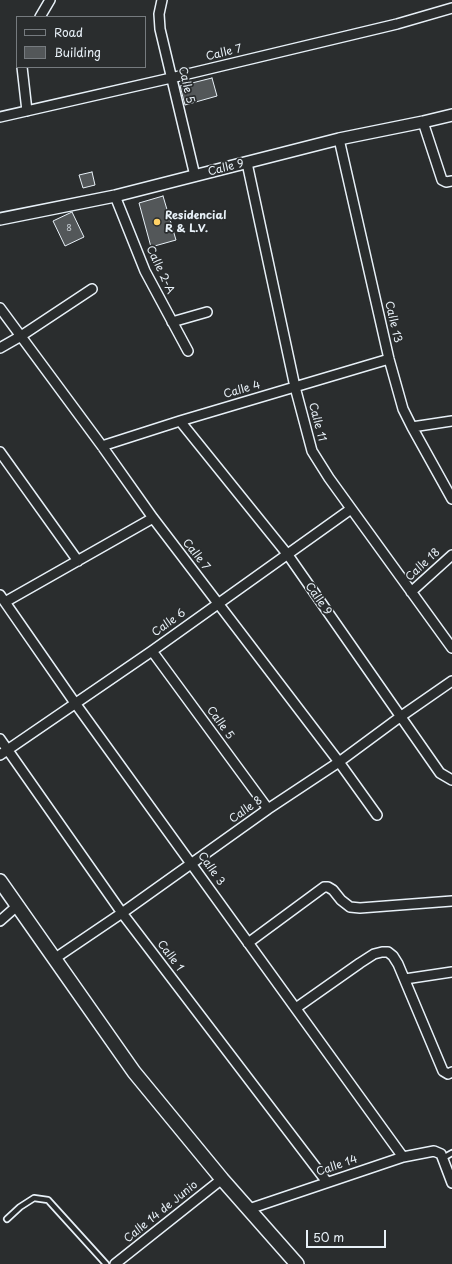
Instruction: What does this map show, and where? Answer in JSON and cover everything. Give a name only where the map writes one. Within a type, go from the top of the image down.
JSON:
[{"type":"main road","points":[[0,881],[134,1072],[222,1179],[298,1264]]},
{"type":"street","points":[[41,16],[50,0]]},
{"type":"street","name":"Calle 5","points":[[162,0],[159,14],[160,29],[195,176]]},
{"type":"street","name":"Calle 7","points":[[0,117],[172,78],[397,24],[452,8]]},
{"type":"street","points":[[22,68],[27,111]]},
{"type":"street","name":"Calle 9","points":[[0,219],[115,196],[247,164],[339,139],[452,115]]},
{"type":"street","points":[[423,122],[442,180],[446,182],[452,181]]},
{"type":"street","name":"Calle 13","points":[[339,139],[389,359],[403,408],[412,428],[452,499]]},
{"type":"street","name":"Calle 11","points":[[247,164],[295,387],[312,451],[319,464],[452,648]]},
{"type":"street","name":"Calle 2-A","points":[[115,196],[145,271],[188,352]]},
{"type":"street","points":[[0,348],[21,336],[92,289]]},
{"type":"street","name":"Calle 7","points":[[0,308],[153,518],[339,762],[377,815]]},
{"type":"street","points":[[172,322],[207,312]]},
{"type":"street","name":"Calle 4","points":[[102,446],[180,421],[389,359]]},
{"type":"street","name":"Calle 9","points":[[180,421],[288,555],[440,773],[452,780]]},
{"type":"street","points":[[412,428],[452,421]]},
{"type":"street","points":[[0,452],[78,561]]},
{"type":"street","name":"Calle 6","points":[[4,752],[288,555],[351,509]]},
{"type":"street","points":[[3,599],[78,561],[153,518]]},
{"type":"street","name":"Calle 18","points":[[411,592],[452,555]]},
{"type":"street","name":"Calle 3","points":[[3,599],[75,703],[403,1157]]},
{"type":"street","name":"Calle 5","points":[[152,650],[268,809]]},
{"type":"street","name":"Calle 8","points":[[54,959],[192,864],[268,809],[339,762],[452,681]]},
{"type":"street","name":"Calle 1","points":[[0,739],[4,752],[122,913],[327,1182]]},
{"type":"street","points":[[248,943],[324,887],[328,887],[333,890],[341,900],[350,907],[360,908],[452,901]]},
{"type":"street","points":[[0,921],[18,906]]},
{"type":"street","points":[[296,1008],[360,962],[374,954],[388,952],[393,956],[405,979],[443,1071],[448,1074],[452,1072]]},
{"type":"street","points":[[405,979],[452,972]]},
{"type":"street","name":"Calle 14","points":[[249,1209],[403,1157],[434,1151],[439,1153],[443,1158]]},
{"type":"street","points":[[443,1158],[452,1183]]},
{"type":"street","name":"Calle 14 de Junio","points":[[116,1264],[222,1179]]},
{"type":"lane","points":[[443,1158],[452,1153]]},
{"type":"lane","points":[[7,1218],[34,1198],[48,1200],[106,1264]]},
{"type":"building","points":[[212,78],[217,96],[185,105],[180,86]]},
{"type":"building","points":[[92,172],[95,185],[83,188],[79,175]]},
{"type":"building","name":"Residencial R & L.V.","points":[[163,196],[176,240],[151,247],[139,203]]},
{"type":"building","points":[[72,212],[84,237],[65,246],[53,221]]},
{"type":"place","name":"Residencial R & L.V.","points":[[157,222]]}]
